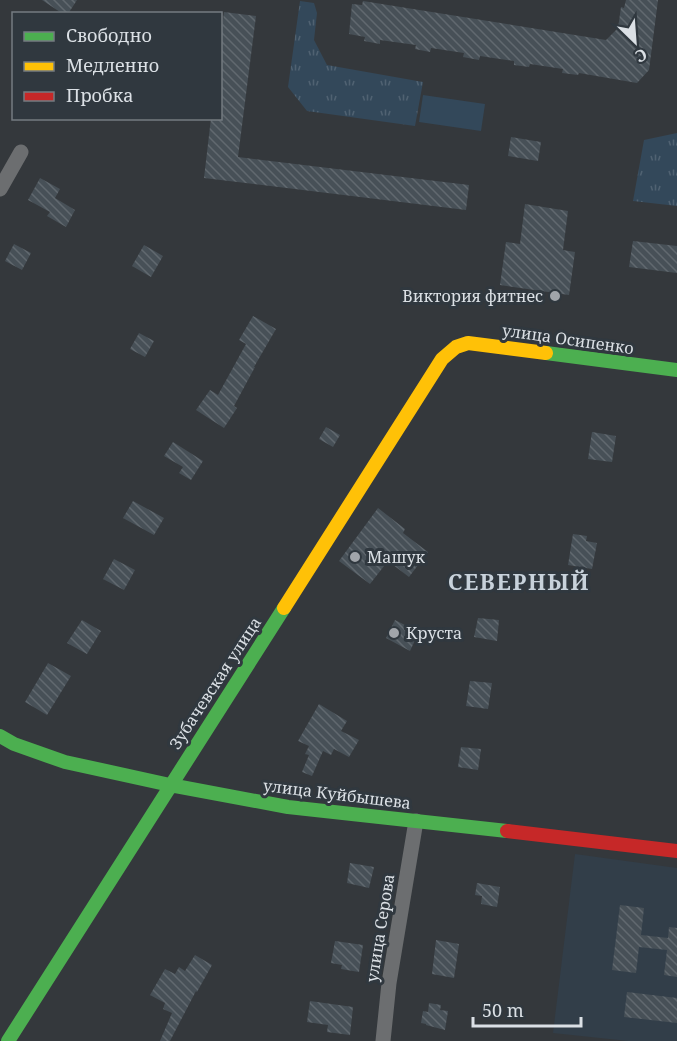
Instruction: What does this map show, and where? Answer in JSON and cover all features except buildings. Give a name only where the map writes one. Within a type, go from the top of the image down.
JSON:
[{"type":"street","points":[[0,189],[21,152]]},
{"type":"street","name":"улица Осипенко","points":[[454,347],[463,343],[474,343],[677,370]]},
{"type":"street","name":"Зубачевская улица","points":[[8,1041],[435,369],[454,347]]},
{"type":"street","name":"улица Куйбышева","points":[[0,736],[14,744],[65,762],[288,807],[677,851]]},
{"type":"street","name":"улица Серова","points":[[383,1041],[389,983],[416,821]]},
{"type":"shaded area","points":[[575,854],[677,868],[677,1041],[628,1041],[553,1033]]},
{"type":"green space","points":[[300,1],[314,3],[317,13],[314,40],[327,65],[423,82],[415,126],[307,111],[288,87]]},
{"type":"green space","points":[[423,95],[485,104],[481,131],[419,122]]},
{"type":"green space","points":[[677,133],[677,206],[633,201],[644,140]]},
{"type":"traffic: fast","points":[[546,353],[677,370]]},
{"type":"traffic: fast","points":[[8,1041],[284,608]]},
{"type":"traffic: fast","points":[[0,736],[14,744],[65,762],[170,785],[288,807],[507,831]]},
{"type":"traffic: slow","points":[[284,608],[442,359],[456,347],[468,343],[546,353]]},
{"type":"traffic: jam","points":[[507,831],[677,851]]},
{"type":"place","name":"Виктория фитнес","points":[[555,296]]},
{"type":"place","name":"Машук","points":[[355,557]]},
{"type":"place","name":"Круста","points":[[394,633]]},
{"type":"district","name":"СЕВЕРНЫЙ","points":[[519,581]]}]
